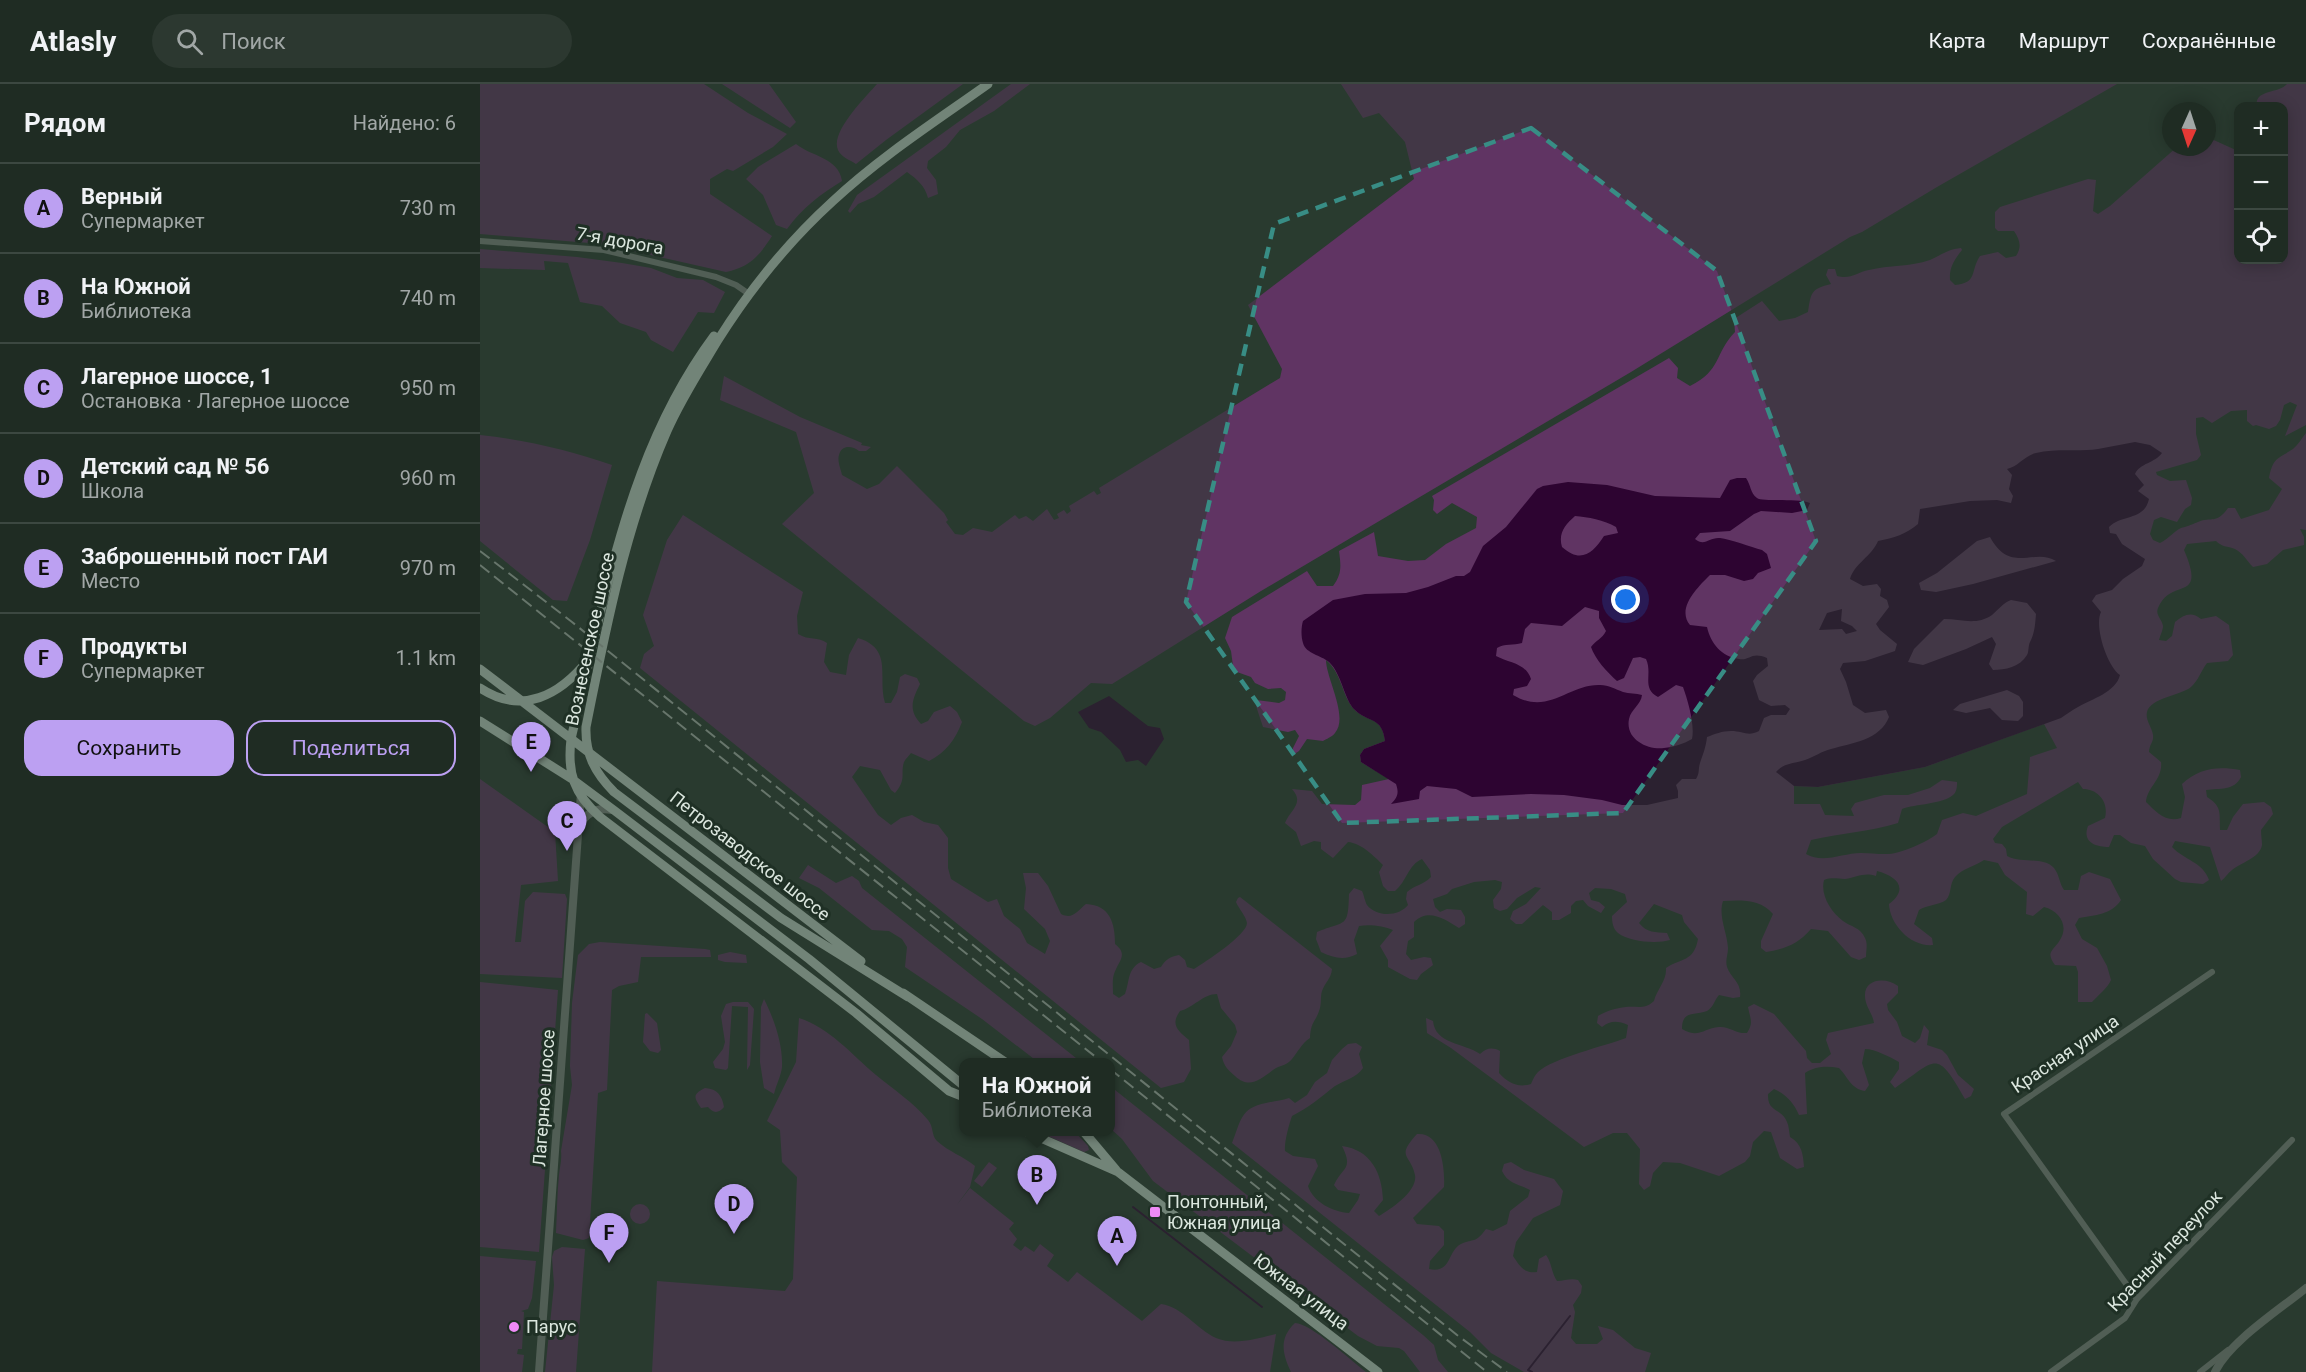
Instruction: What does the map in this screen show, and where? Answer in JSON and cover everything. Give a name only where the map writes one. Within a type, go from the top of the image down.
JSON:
[{"type":"main road","name":"Вознесенское шоссе","points":[[959,1095],[949,1091],[856,1013],[646,853],[584,802],[572,778],[569,759],[590,658],[629,519],[689,387],[725,327],[791,243],[835,199],[879,163],[988,84]]},
{"type":"main road","name":"Вознесенское шоссе","points":[[629,519],[586,739],[592,763],[604,783],[614,792],[781,918],[908,996]]},
{"type":"main road","name":"Вознесенское шоссе","points":[[480,688],[492,695],[511,700],[544,697],[569,682],[590,658]]},
{"type":"main road","name":"Петрозаводское шоссе","points":[[480,669],[823,933],[908,996],[999,1058]]},
{"type":"main road","points":[[480,721],[581,785],[809,959],[959,1083]]},
{"type":"main road","points":[[1038,1136],[1118,1172]]},
{"type":"main road","points":[[1088,1136],[1118,1172]]},
{"type":"main road","name":"Южная улица","points":[[1118,1172],[1378,1372]]},
{"type":"street","name":"7-я дорога","points":[[480,241],[604,250],[716,278],[736,285],[749,294]]},
{"type":"street","name":"Лагерное шоссе","points":[[539,1372],[581,785]]},
{"type":"street","points":[[579,826],[588,814],[594,811],[601,809],[615,811]]},
{"type":"street","name":"Красная улица","points":[[2137,1299],[2004,1114],[2212,972]]},
{"type":"street","name":"Красный переулок","points":[[2051,1372],[2125,1318],[2137,1299],[2292,1140]]},
{"type":"street","points":[[2200,1372],[2306,1288]]},
{"type":"street","points":[[2215,1372],[2225,1356],[2238,1343]]},
{"type":"highlighted area","points":[[1531,128],[1717,271],[1816,541],[1623,813],[1342,823],[1186,602],[1274,224]]},
{"type":"shaded area","points":[[480,84],[704,84],[748,113],[787,134],[773,147],[733,171],[727,169],[710,179],[710,194],[772,236],[748,264],[726,272],[602,244],[480,234]]},
{"type":"shaded area","points":[[722,84],[769,84],[796,122],[790,128]]},
{"type":"shaded area","points":[[877,84],[963,84],[856,164],[839,152],[837,143],[839,134],[857,106]]},
{"type":"shaded area","points":[[1011,84],[1030,84],[994,111],[960,130],[946,147],[928,161],[927,168],[936,180],[938,194],[928,198],[920,183],[907,172],[874,197],[858,204],[850,213],[848,211],[857,195]]},
{"type":"shaded area","points":[[1341,84],[2117,84],[1850,237],[1631,372],[1261,591],[1112,684],[1091,683],[1050,718],[1035,726],[1024,721],[782,524],[814,493],[796,432],[720,400],[724,376],[800,417],[862,443],[861,445],[871,447],[866,451],[850,447],[842,449],[838,460],[842,475],[867,489],[879,484],[897,466],[944,513],[948,520],[946,522],[955,534],[963,535],[973,528],[992,532],[1015,515],[1019,519],[1026,516],[1033,521],[1047,509],[1054,520],[1059,518],[1057,514],[1064,510],[1067,514],[1071,511],[1069,506],[1094,491],[1097,495],[1101,493],[1099,488],[1280,378],[1282,369],[1248,305],[1414,179],[1405,142],[1379,113],[1363,118]]},
{"type":"shaded area","points":[[2287,84],[2306,84],[2306,425],[2285,436],[2297,405],[2290,402],[2284,405],[2276,426],[2269,429],[2253,426],[2247,421],[2247,410],[2231,411],[2212,423],[2203,417],[2196,418],[2196,434],[2201,455],[2197,460],[2156,472],[2157,475],[2170,481],[2186,480],[2192,498],[2191,505],[2185,509],[2177,522],[2161,517],[2154,520],[2150,534],[2153,540],[2160,543],[2182,528],[2203,520],[2220,517],[2228,508],[2235,508],[2241,519],[2269,510],[2282,489],[2269,478],[2272,466],[2277,459],[2295,447],[2306,433],[2306,530],[2300,529],[2304,537],[2304,545],[2283,550],[2267,564],[2253,567],[2238,551],[2216,541],[2187,544],[2184,550],[2190,567],[2189,584],[2171,593],[2158,608],[2158,615],[2163,626],[2159,640],[2166,641],[2172,636],[2175,622],[2185,616],[2194,615],[2201,619],[2216,616],[2229,625],[2233,655],[2228,661],[2207,663],[2191,687],[2149,707],[2147,718],[2153,737],[2149,752],[2161,762],[2161,768],[2146,802],[2166,818],[2181,818],[2185,797],[2182,784],[2188,779],[2202,771],[2224,768],[2240,770],[2241,777],[2235,785],[2206,790],[2207,797],[2218,808],[2220,830],[2227,830],[2243,804],[2264,802],[2271,807],[2273,814],[2261,830],[2262,845],[2258,853],[2232,870],[2221,881],[2210,847],[2175,841],[2172,847],[2198,865],[2209,880],[2203,884],[2181,882],[2153,859],[2145,846],[2131,843],[2120,835],[2114,835],[2109,847],[2095,845],[2088,840],[2088,826],[2105,818],[2106,812],[2104,802],[2098,794],[2083,789],[2078,782],[2002,827],[1993,839],[1995,843],[2002,844],[2007,856],[2049,864],[2056,871],[2064,890],[2078,890],[2081,876],[2089,872],[2110,879],[2121,900],[2108,911],[2079,918],[2075,925],[2082,939],[2097,948],[2107,966],[2111,980],[2092,1002],[2078,1002],[2076,966],[2055,965],[2051,958],[2051,952],[2063,935],[2061,920],[2055,912],[2044,907],[2033,916],[2026,914],[2027,892],[2005,875],[1998,863],[1984,860],[1962,872],[1953,880],[1946,900],[1919,910],[1914,924],[1932,938],[1933,945],[1925,945],[1910,938],[1893,920],[1889,904],[1899,893],[1899,888],[1895,879],[1890,876],[1877,871],[1876,876],[1864,875],[1824,880],[1825,897],[1834,913],[1861,932],[1865,938],[1866,957],[1859,960],[1851,957],[1828,931],[1811,929],[1791,945],[1766,952],[1761,948],[1761,941],[1773,914],[1757,903],[1723,901],[1722,918],[1728,948],[1726,964],[1738,984],[1740,997],[1719,995],[1707,1011],[1686,1016],[1682,1029],[1697,1033],[1723,1027],[1747,1033],[1751,1023],[1748,1007],[1754,1004],[1774,1014],[1806,1051],[1807,1058],[1812,1063],[1820,1063],[1831,1054],[1826,1040],[1828,1033],[1874,1023],[1865,1000],[1866,990],[1872,983],[1888,981],[1898,986],[1898,993],[1887,1004],[1902,1036],[1915,1043],[1920,1038],[1924,1025],[1929,1031],[1927,1045],[1942,1050],[1958,1075],[1974,1089],[1971,1096],[1965,1099],[1948,1072],[1935,1063],[1920,1070],[1895,1088],[1890,1082],[1899,1069],[1899,1062],[1878,1052],[1865,1049],[1862,1063],[1869,1085],[1865,1091],[1853,1085],[1839,1068],[1826,1067],[1805,1073],[1807,1114],[1799,1115],[1789,1099],[1782,1093],[1774,1089],[1768,1094],[1772,1108],[1785,1118],[1790,1137],[1799,1146],[1804,1167],[1797,1169],[1780,1158],[1771,1132],[1764,1131],[1753,1142],[1750,1156],[1745,1162],[1719,1176],[1680,1163],[1663,1162],[1653,1173],[1650,1186],[1644,1190],[1639,1184],[1640,1149],[1627,1133],[1613,1133],[1584,1147],[1451,1048],[1427,1033],[1426,1018],[1433,1021],[1439,1034],[1451,1042],[1480,1054],[1490,1049],[1500,1051],[1499,1073],[1514,1084],[1531,1084],[1538,1072],[1555,1062],[1626,1038],[1628,1025],[1615,1022],[1602,1027],[1597,1023],[1598,1016],[1619,1008],[1644,1007],[1654,1001],[1665,977],[1666,968],[1690,956],[1696,946],[1698,939],[1684,922],[1682,915],[1654,904],[1639,923],[1648,930],[1667,933],[1670,940],[1651,942],[1629,938],[1616,931],[1612,921],[1612,916],[1627,902],[1625,894],[1611,889],[1595,888],[1589,893],[1591,900],[1605,907],[1601,913],[1588,906],[1583,900],[1576,901],[1571,906],[1571,913],[1559,920],[1552,920],[1552,912],[1543,905],[1522,924],[1516,924],[1510,919],[1513,911],[1526,904],[1541,888],[1535,887],[1517,898],[1507,909],[1500,911],[1494,908],[1493,900],[1501,889],[1502,882],[1495,880],[1474,882],[1452,889],[1447,894],[1433,899],[1435,907],[1440,912],[1447,909],[1461,910],[1465,917],[1465,924],[1459,928],[1442,918],[1431,915],[1414,922],[1414,937],[1408,941],[1406,954],[1411,960],[1431,958],[1433,965],[1417,980],[1410,979],[1388,967],[1388,960],[1380,946],[1393,930],[1385,927],[1359,926],[1354,940],[1357,954],[1352,956],[1339,958],[1321,952],[1316,939],[1317,932],[1344,922],[1348,913],[1349,894],[1354,888],[1362,891],[1366,904],[1371,909],[1382,914],[1394,913],[1408,905],[1407,892],[1431,877],[1430,870],[1422,859],[1414,865],[1395,891],[1388,891],[1383,886],[1379,872],[1383,865],[1358,845],[1348,842],[1333,858],[1321,849],[1321,842],[1314,841],[1301,846],[1296,832],[1285,823],[1297,802],[1296,794],[1292,789],[1312,791],[1322,804],[1355,805],[1361,800],[1362,785],[1389,779],[1361,762],[1360,755],[1364,749],[1385,741],[1383,733],[1377,723],[1359,713],[1350,704],[1339,678],[1326,660],[1340,717],[1339,726],[1334,734],[1323,741],[1307,739],[1299,751],[1293,755],[1293,748],[1299,736],[1295,730],[1288,732],[1263,727],[1256,706],[1256,700],[1279,703],[1285,700],[1286,692],[1281,688],[1268,689],[1255,683],[1251,677],[1237,672],[1225,638],[1232,617],[1307,571],[1317,586],[1333,586],[1340,570],[1339,551],[1374,532],[1378,556],[1408,561],[1425,560],[1446,544],[1476,528],[1477,517],[1452,503],[1437,514],[1433,510],[1432,496],[1669,358],[1678,368],[1677,378],[1690,386],[1713,368],[1728,340],[1735,332],[1734,319],[1762,301],[1779,321],[1795,318],[1808,312],[1813,292],[1831,284],[1826,275],[1828,269],[1835,269],[1837,276],[1846,277],[1877,268],[1930,260],[1961,248],[1950,272],[1950,280],[1955,285],[1970,279],[1980,256],[1998,252],[2006,258],[2016,256],[2020,244],[2014,231],[1998,231],[1995,228],[1995,212],[2000,207],[2088,179],[2096,180],[2093,211],[2098,214],[2167,156],[2216,156],[2216,141],[2234,149],[2234,264],[2288,264],[2288,102],[2257,102],[2263,94]],"holes":[[[2044,724],[2057,748],[2030,757],[2027,794],[1976,816],[1963,813],[1942,820],[1937,834],[1914,847],[1890,854],[1854,853],[1826,858],[1806,854],[1811,840],[1898,823],[1902,809],[1948,798],[1955,792],[1957,782],[1942,780],[1930,788],[1908,795],[1884,795],[1855,803],[1851,809],[1854,816],[1825,815],[1820,804],[1794,804],[1794,786],[1818,787],[1925,767]]]},
{"type":"shaded area","points":[[796,144],[830,162],[840,173],[842,181],[812,202],[787,229],[776,225],[763,195],[746,179],[758,167]]},
{"type":"shaded area","points":[[480,249],[577,257],[651,268],[677,278],[703,280],[725,292],[714,313],[698,312],[673,352],[651,340],[646,332],[620,323],[602,306],[580,302],[568,263],[544,261],[545,270],[480,268]]},
{"type":"shaded area","points":[[480,435],[547,446],[612,465],[590,540],[567,601],[553,600],[480,541]]},
{"type":"shaded area","points":[[2135,442],[2150,445],[2162,453],[2156,459],[2140,467],[2135,474],[2144,485],[2138,491],[2149,499],[2138,514],[2120,520],[2109,527],[2110,533],[2116,534],[2122,544],[2145,559],[2142,566],[2112,590],[2096,595],[2092,601],[2101,612],[2099,626],[2106,655],[2120,675],[2114,686],[2061,718],[1925,767],[1818,787],[1794,786],[1776,772],[1786,765],[1872,736],[1885,725],[1889,717],[1886,710],[1865,713],[1853,705],[1840,669],[1843,663],[1865,661],[1895,651],[1897,644],[1876,624],[1889,607],[1887,600],[1880,596],[1881,589],[1877,584],[1863,586],[1850,579],[1855,569],[1878,541],[1900,535],[1918,524],[1920,509],[1970,501],[1997,500],[2011,503],[2013,496],[2009,489],[2012,475],[2007,469],[2032,454],[2098,449]],"holes":[[[1990,537],[1998,548],[2014,558],[2039,557],[2056,561],[1936,592],[1921,590],[1919,583],[1937,573],[1977,541]],[[2011,600],[2027,603],[2036,614],[2028,654],[2016,665],[1993,670],[1989,664],[1996,644],[1992,637],[1923,665],[1908,662],[1914,649],[1944,619],[1980,620],[1992,615],[2003,604]],[[2007,690],[2019,696],[2023,702],[2023,716],[2018,721],[2002,720],[1990,708],[1966,713],[1953,710],[1960,704]]]},
{"type":"shaded area","points":[[1746,478],[1753,494],[1760,499],[1810,503],[1807,510],[1792,513],[1761,511],[1730,531],[1700,533],[1695,539],[1698,541],[1704,542],[1720,538],[1762,550],[1767,554],[1771,568],[1758,573],[1753,579],[1744,581],[1725,575],[1710,575],[1690,598],[1686,618],[1690,625],[1707,627],[1714,644],[1727,655],[1739,659],[1757,655],[1767,658],[1768,666],[1753,681],[1759,700],[1771,706],[1785,705],[1790,709],[1786,715],[1771,715],[1764,718],[1759,731],[1755,733],[1728,731],[1707,737],[1696,779],[1682,779],[1676,785],[1678,798],[1647,805],[1622,805],[1564,795],[1472,797],[1456,789],[1427,786],[1420,791],[1419,799],[1391,804],[1397,795],[1396,784],[1361,762],[1360,755],[1364,749],[1385,741],[1381,727],[1351,706],[1333,667],[1305,647],[1302,641],[1303,621],[1333,600],[1365,594],[1406,593],[1456,576],[1464,576],[1470,572],[1483,546],[1506,527],[1537,489],[1543,486],[1568,482],[1607,485],[1655,496],[1720,498],[1730,480]],"holes":[[[1575,516],[1606,522],[1616,527],[1618,533],[1604,536],[1586,554],[1575,555],[1562,547],[1561,538],[1565,526]],[[1585,607],[1599,611],[1599,618],[1606,631],[1591,647],[1595,656],[1617,681],[1624,678],[1633,658],[1640,657],[1646,659],[1650,689],[1658,697],[1676,685],[1683,687],[1692,720],[1692,739],[1664,748],[1651,747],[1639,742],[1630,732],[1629,719],[1642,695],[1625,693],[1606,686],[1589,686],[1548,701],[1526,701],[1513,695],[1514,689],[1527,686],[1531,679],[1521,667],[1496,656],[1497,648],[1522,643],[1525,629],[1531,623],[1562,626]]]},
{"type":"shaded area","points":[[683,515],[803,592],[797,616],[798,634],[827,643],[824,662],[830,672],[846,675],[849,655],[858,638],[876,649],[880,657],[885,703],[891,703],[897,692],[900,677],[905,674],[917,678],[920,684],[915,695],[913,709],[921,724],[928,721],[934,712],[950,706],[957,712],[962,722],[949,745],[929,761],[911,753],[904,762],[902,780],[895,793],[880,770],[860,766],[852,777],[878,815],[891,825],[901,818],[912,815],[924,822],[938,825],[948,838],[948,868],[951,879],[988,902],[997,899],[1004,916],[1020,929],[1027,943],[1045,954],[1050,941],[1045,929],[1024,909],[1026,888],[1023,873],[1038,873],[1048,886],[1061,914],[1065,916],[1072,915],[1086,904],[1101,908],[1110,916],[1115,944],[1122,955],[1113,981],[1113,994],[1119,998],[1125,994],[1133,968],[1141,962],[1154,969],[1161,967],[1168,959],[1179,955],[1185,960],[1187,967],[1194,969],[1233,941],[1247,923],[1236,902],[1240,897],[1332,969],[1322,991],[1320,1008],[1312,1025],[1310,1038],[1292,1059],[1256,1081],[1246,1082],[1235,1076],[1227,1068],[1222,1057],[1231,1046],[1237,1032],[1235,1025],[1221,1008],[1217,994],[1212,995],[1180,1011],[1177,1016],[1177,1027],[1189,1040],[1191,1069],[1184,1082],[1161,1088],[640,668],[644,654],[654,646],[643,615],[667,540]]},
{"type":"shaded area","points":[[1842,609],[1841,621],[1857,631],[1846,634],[1842,629],[1819,630],[1827,613]]},
{"type":"shaded area","points":[[1109,696],[1148,726],[1160,728],[1164,739],[1146,766],[1138,760],[1126,762],[1120,750],[1101,732],[1089,728],[1078,712]]},
{"type":"shaded area","points":[[480,779],[555,832],[558,881],[521,885],[515,942],[521,942],[525,901],[533,892],[565,894],[567,899],[562,978],[480,974]]},
{"type":"shaded area","points":[[808,865],[836,883],[852,876],[859,881],[862,888],[1076,1058],[1033,1058],[982,1019],[905,967],[907,947],[902,939],[889,931],[872,930],[819,888],[799,878]]},
{"type":"shaded area","points":[[600,942],[705,949],[710,950],[711,957],[641,957],[638,982],[612,990],[607,1090],[598,1093],[589,1238],[583,1240],[556,1233],[558,1189],[561,1151],[572,1085],[570,1066],[572,1003],[578,955],[589,944]]},
{"type":"shaded area","points":[[730,952],[746,955],[747,963],[718,960],[718,955]]},
{"type":"shaded area","points":[[480,982],[558,990],[539,1252],[480,1247]]},
{"type":"shaded area","points":[[764,999],[781,1049],[781,1074],[774,1094],[764,1088],[760,1062],[761,1007]]},
{"type":"shaded area","points":[[748,1002],[754,1009],[750,1065],[747,1070],[748,1007],[732,1006],[728,1068],[726,1070],[715,1068],[713,1062],[723,1049],[725,1042],[721,1016],[726,1004]]},
{"type":"shaded area","points":[[647,1013],[657,1023],[661,1050],[658,1053],[650,1051],[643,1042],[645,1014]]},
{"type":"shaded area","points":[[799,1018],[821,1028],[840,1042],[922,1114],[930,1123],[937,1141],[975,1166],[970,1187],[956,1206],[970,1188],[1014,1223],[1009,1229],[1017,1239],[1013,1245],[1021,1251],[1025,1246],[1034,1252],[1040,1244],[1054,1255],[1047,1266],[1068,1282],[1077,1272],[1142,1321],[1161,1304],[1176,1309],[1209,1334],[1223,1340],[1246,1340],[1276,1334],[1270,1372],[652,1372],[657,1281],[785,1291],[793,1279],[797,1177],[782,1162],[780,1130],[767,1121],[796,1062]]},
{"type":"shaded area","points":[[1356,1043],[1362,1047],[1359,1054],[1363,1068],[1354,1077],[1335,1086],[1292,1116],[1288,1128],[1285,1151],[1293,1156],[1315,1159],[1318,1166],[1308,1186],[1314,1197],[1330,1208],[1349,1213],[1360,1194],[1338,1190],[1334,1185],[1347,1164],[1342,1146],[1352,1148],[1367,1158],[1377,1172],[1383,1200],[1374,1211],[1379,1216],[1403,1199],[1415,1181],[1413,1168],[1406,1156],[1410,1142],[1417,1134],[1432,1139],[1440,1153],[1444,1171],[1444,1187],[1413,1218],[1417,1224],[1439,1226],[1444,1231],[1444,1245],[1430,1261],[1429,1269],[1436,1270],[1446,1265],[1453,1252],[1461,1244],[1477,1239],[1486,1229],[1493,1231],[1507,1224],[1510,1211],[1528,1197],[1530,1190],[1504,1175],[1502,1171],[1504,1164],[1511,1162],[1524,1170],[1554,1179],[1563,1191],[1560,1205],[1533,1218],[1516,1242],[1513,1256],[1522,1268],[1529,1272],[1537,1272],[1539,1259],[1546,1255],[1557,1281],[1578,1280],[1582,1286],[1581,1293],[1573,1305],[1575,1312],[1571,1338],[1576,1344],[1597,1344],[1603,1339],[1598,1326],[1613,1330],[1635,1348],[1651,1353],[1645,1372],[1524,1372],[1491,1353],[1470,1332],[1232,1143],[1246,1112],[1257,1105],[1289,1098],[1295,1103],[1307,1095],[1315,1082],[1327,1073],[1332,1060],[1342,1049],[1348,1044]]},
{"type":"shaded area","points":[[705,1088],[721,1096],[724,1107],[720,1111],[714,1111],[708,1107],[701,1108],[697,1102],[696,1095]]},
{"type":"shaded area","points":[[1115,1090],[1423,1335],[1434,1345],[1438,1360],[1448,1372],[1420,1372],[1399,1348],[1377,1346],[1358,1336],[1153,1181],[1115,1133]]},
{"type":"shaded area","points":[[1048,1136],[1079,1136],[1088,1146],[1089,1150],[1084,1152]]},
{"type":"shaded area","points":[[989,1162],[997,1168],[982,1187],[974,1181]]},
{"type":"shaded area","points":[[636,1204],[644,1204],[650,1210],[650,1218],[644,1224],[636,1224],[630,1218],[630,1210]]},
{"type":"shaded area","points":[[562,1247],[585,1249],[576,1372],[545,1372],[554,1285],[552,1257],[554,1251]]},
{"type":"shaded area","points":[[480,1256],[536,1261],[532,1298],[528,1309],[521,1311],[524,1312],[522,1349],[518,1349],[517,1354],[524,1355],[522,1372],[480,1372]]},
{"type":"shaded area","points":[[1295,1323],[1310,1329],[1366,1372],[1291,1372],[1284,1352],[1284,1340]]},
{"type":"waterway","points":[[1133,1207],[1262,1307]]},
{"type":"waterway","points":[[1532,1372],[1528,1370],[1570,1316]]},
{"type":"railway","points":[[480,551],[572,622],[1113,1058]]},
{"type":"railway","points":[[480,565],[1097,1058]]},
{"type":"railway","points":[[1115,1059],[1457,1335],[1507,1372]]},
{"type":"railway","points":[[1115,1073],[1487,1372]]},
{"type":"place","name":"Заброшенный пост ГАИ","points":[[531,772]]},
{"type":"place","name":"Лагерное шоссе, 1","points":[[567,851]]},
{"type":"place","name":"На Южной","points":[[1037,1205]]},
{"type":"place","name":"Понтонный, Южная улица","points":[[1155,1212]]},
{"type":"place","name":"Детский сад № 56","points":[[734,1234]]},
{"type":"place","name":"Продукты","points":[[609,1263]]},
{"type":"place","name":"Верный","points":[[1117,1266]]},
{"type":"place","name":"Парус","points":[[514,1327]]}]
